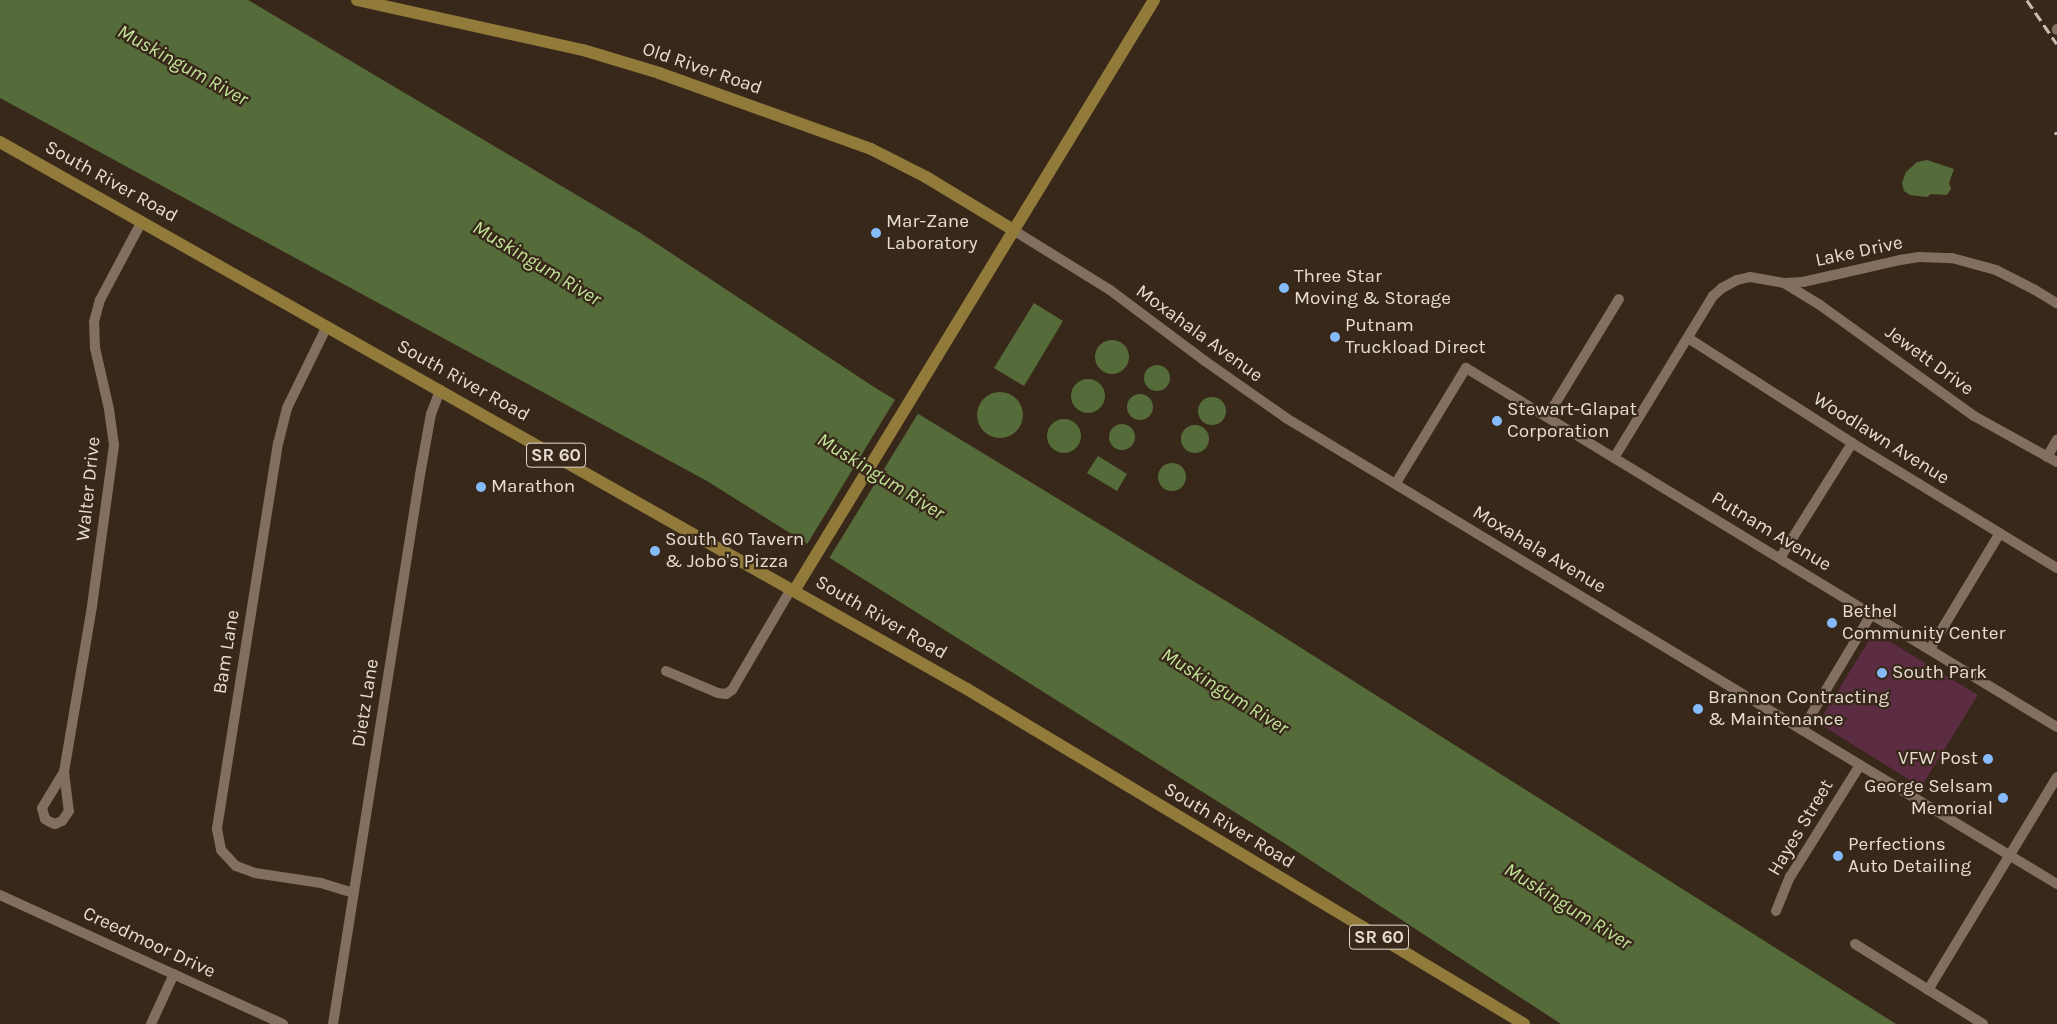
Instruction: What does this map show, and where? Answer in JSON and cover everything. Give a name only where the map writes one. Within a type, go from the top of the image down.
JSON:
[{"type":"main road","name":"Old River Road","points":[[357,0],[583,50],[659,73],[871,150],[926,177],[1013,230]]},
{"type":"main road","points":[[793,590],[1154,0]]},
{"type":"main road","name":"South River Road","points":[[0,142],[967,688],[1279,878],[1524,1024]]},
{"type":"street","name":"Walter Drive","points":[[64,772],[92,606],[114,445],[111,418],[95,348],[94,322],[100,300],[142,221]]},
{"type":"street","name":"Moxahala Avenue","points":[[1013,230],[1110,290],[1205,362],[1286,418],[2057,884]]},
{"type":"street","name":"Lake Drive","points":[[1614,458],[1713,296],[1722,288],[1737,280],[1750,277],[1784,283],[1818,279],[1919,257],[1952,258],[1996,270],[2057,303]]},
{"type":"street","name":"Jewett Drive","points":[[1784,283],[1828,310],[1974,416],[2057,462]]},
{"type":"street","points":[[1547,417],[1618,299]]},
{"type":"street","name":"Bam Lane","points":[[327,326],[287,408],[278,443],[217,829],[221,850],[236,866],[255,873],[320,883],[354,893]]},
{"type":"street","name":"Woodlawn Avenue","points":[[1688,338],[1852,443],[2057,568]]},
{"type":"street","name":"Putnam Avenue","points":[[1396,483],[1466,368],[2057,727]]},
{"type":"street","name":"Dietz Lane","points":[[333,1024],[422,466],[431,414],[440,390]]},
{"type":"street","points":[[2047,457],[2057,440]]},
{"type":"street","points":[[1780,558],[1852,443]]},
{"type":"street","points":[[1930,649],[2000,533]]},
{"type":"street","points":[[666,671],[718,693],[726,694],[732,690],[793,590]]},
{"type":"street","points":[[1802,730],[1872,614]]},
{"type":"street","name":"Hayes Street","points":[[1776,912],[1790,876],[1860,765]]},
{"type":"street","points":[[1928,990],[2057,777]]},
{"type":"street","name":"Creedmoor Drive","points":[[0,895],[284,1024]]},
{"type":"street","points":[[1855,944],[1984,1024]]},
{"type":"street","points":[[151,1024],[174,974]]},
{"type":"shaded area","points":[[1874,632],[1978,695],[1921,787],[1818,723]]},
{"type":"water","name":"Muskingum River","points":[[0,0],[248,0],[639,232],[874,387],[1249,615],[1896,1024],[1561,1024],[1284,843],[707,481],[0,98]]},
{"type":"water","points":[[1927,160],[1954,169],[1949,183],[1951,189],[1947,195],[1931,194],[1927,197],[1910,195],[1904,191],[1902,183],[1906,172],[1917,162]]},
{"type":"water","points":[[1034,303],[1063,321],[1024,386],[994,368]]},
{"type":"water","points":[[1112,340],[1124,345],[1129,357],[1124,369],[1112,374],[1100,369],[1095,357],[1100,345]]},
{"type":"water","points":[[1157,365],[1166,369],[1170,378],[1166,387],[1157,391],[1148,387],[1144,378],[1148,369]]},
{"type":"water","points":[[1088,379],[1100,384],[1105,396],[1100,408],[1088,413],[1076,408],[1071,396],[1076,384]]},
{"type":"water","points":[[1000,392],[1013,396],[1019,402],[1023,415],[1019,428],[1013,434],[1000,438],[987,434],[981,428],[977,415],[981,402],[987,396]]},
{"type":"water","points":[[1140,394],[1149,398],[1153,407],[1149,416],[1140,420],[1131,416],[1127,407],[1131,398]]},
{"type":"water","points":[[1212,397],[1222,401],[1226,411],[1222,421],[1212,425],[1202,421],[1198,411],[1202,401]]},
{"type":"water","points":[[1064,419],[1076,424],[1081,436],[1076,448],[1064,453],[1052,448],[1047,436],[1052,424]]},
{"type":"water","points":[[1122,424],[1131,428],[1135,437],[1131,446],[1122,450],[1113,446],[1109,437],[1113,428]]},
{"type":"water","points":[[1195,425],[1205,429],[1209,439],[1205,449],[1195,453],[1185,449],[1181,439],[1185,429]]},
{"type":"water","points":[[1098,456],[1127,474],[1117,491],[1087,473]]},
{"type":"water","points":[[1172,463],[1182,467],[1186,477],[1182,487],[1172,491],[1162,487],[1158,477],[1162,467]]},
{"type":"pier","points":[[896,398],[919,412],[828,560],[806,546]]},
{"type":"railway","points":[[2027,0],[2057,44]]},
{"type":"place","name":"Mar-Zane Laboratory","points":[[876,233]]},
{"type":"place","name":"Three Star Moving & Storage","points":[[1284,288]]},
{"type":"place","name":"Putnam Truckload Direct","points":[[1335,337]]},
{"type":"place","name":"Stewart-Glapat Corporation","points":[[1497,421]]},
{"type":"place","name":"Marathon","points":[[481,487]]},
{"type":"place","name":"South 60 Tavern & Jobo's Pizza","points":[[655,551]]},
{"type":"place","name":"Bethel Community Center","points":[[1832,623]]},
{"type":"place","name":"South Park","points":[[1882,673]]},
{"type":"place","name":"Brannon Contracting & Maintenance","points":[[1698,709]]},
{"type":"place","name":"VFW Post","points":[[1988,759]]},
{"type":"place","name":"George Selsam Memorial","points":[[2003,798]]},
{"type":"place","name":"Perfections Auto Detailing","points":[[1838,856]]}]
